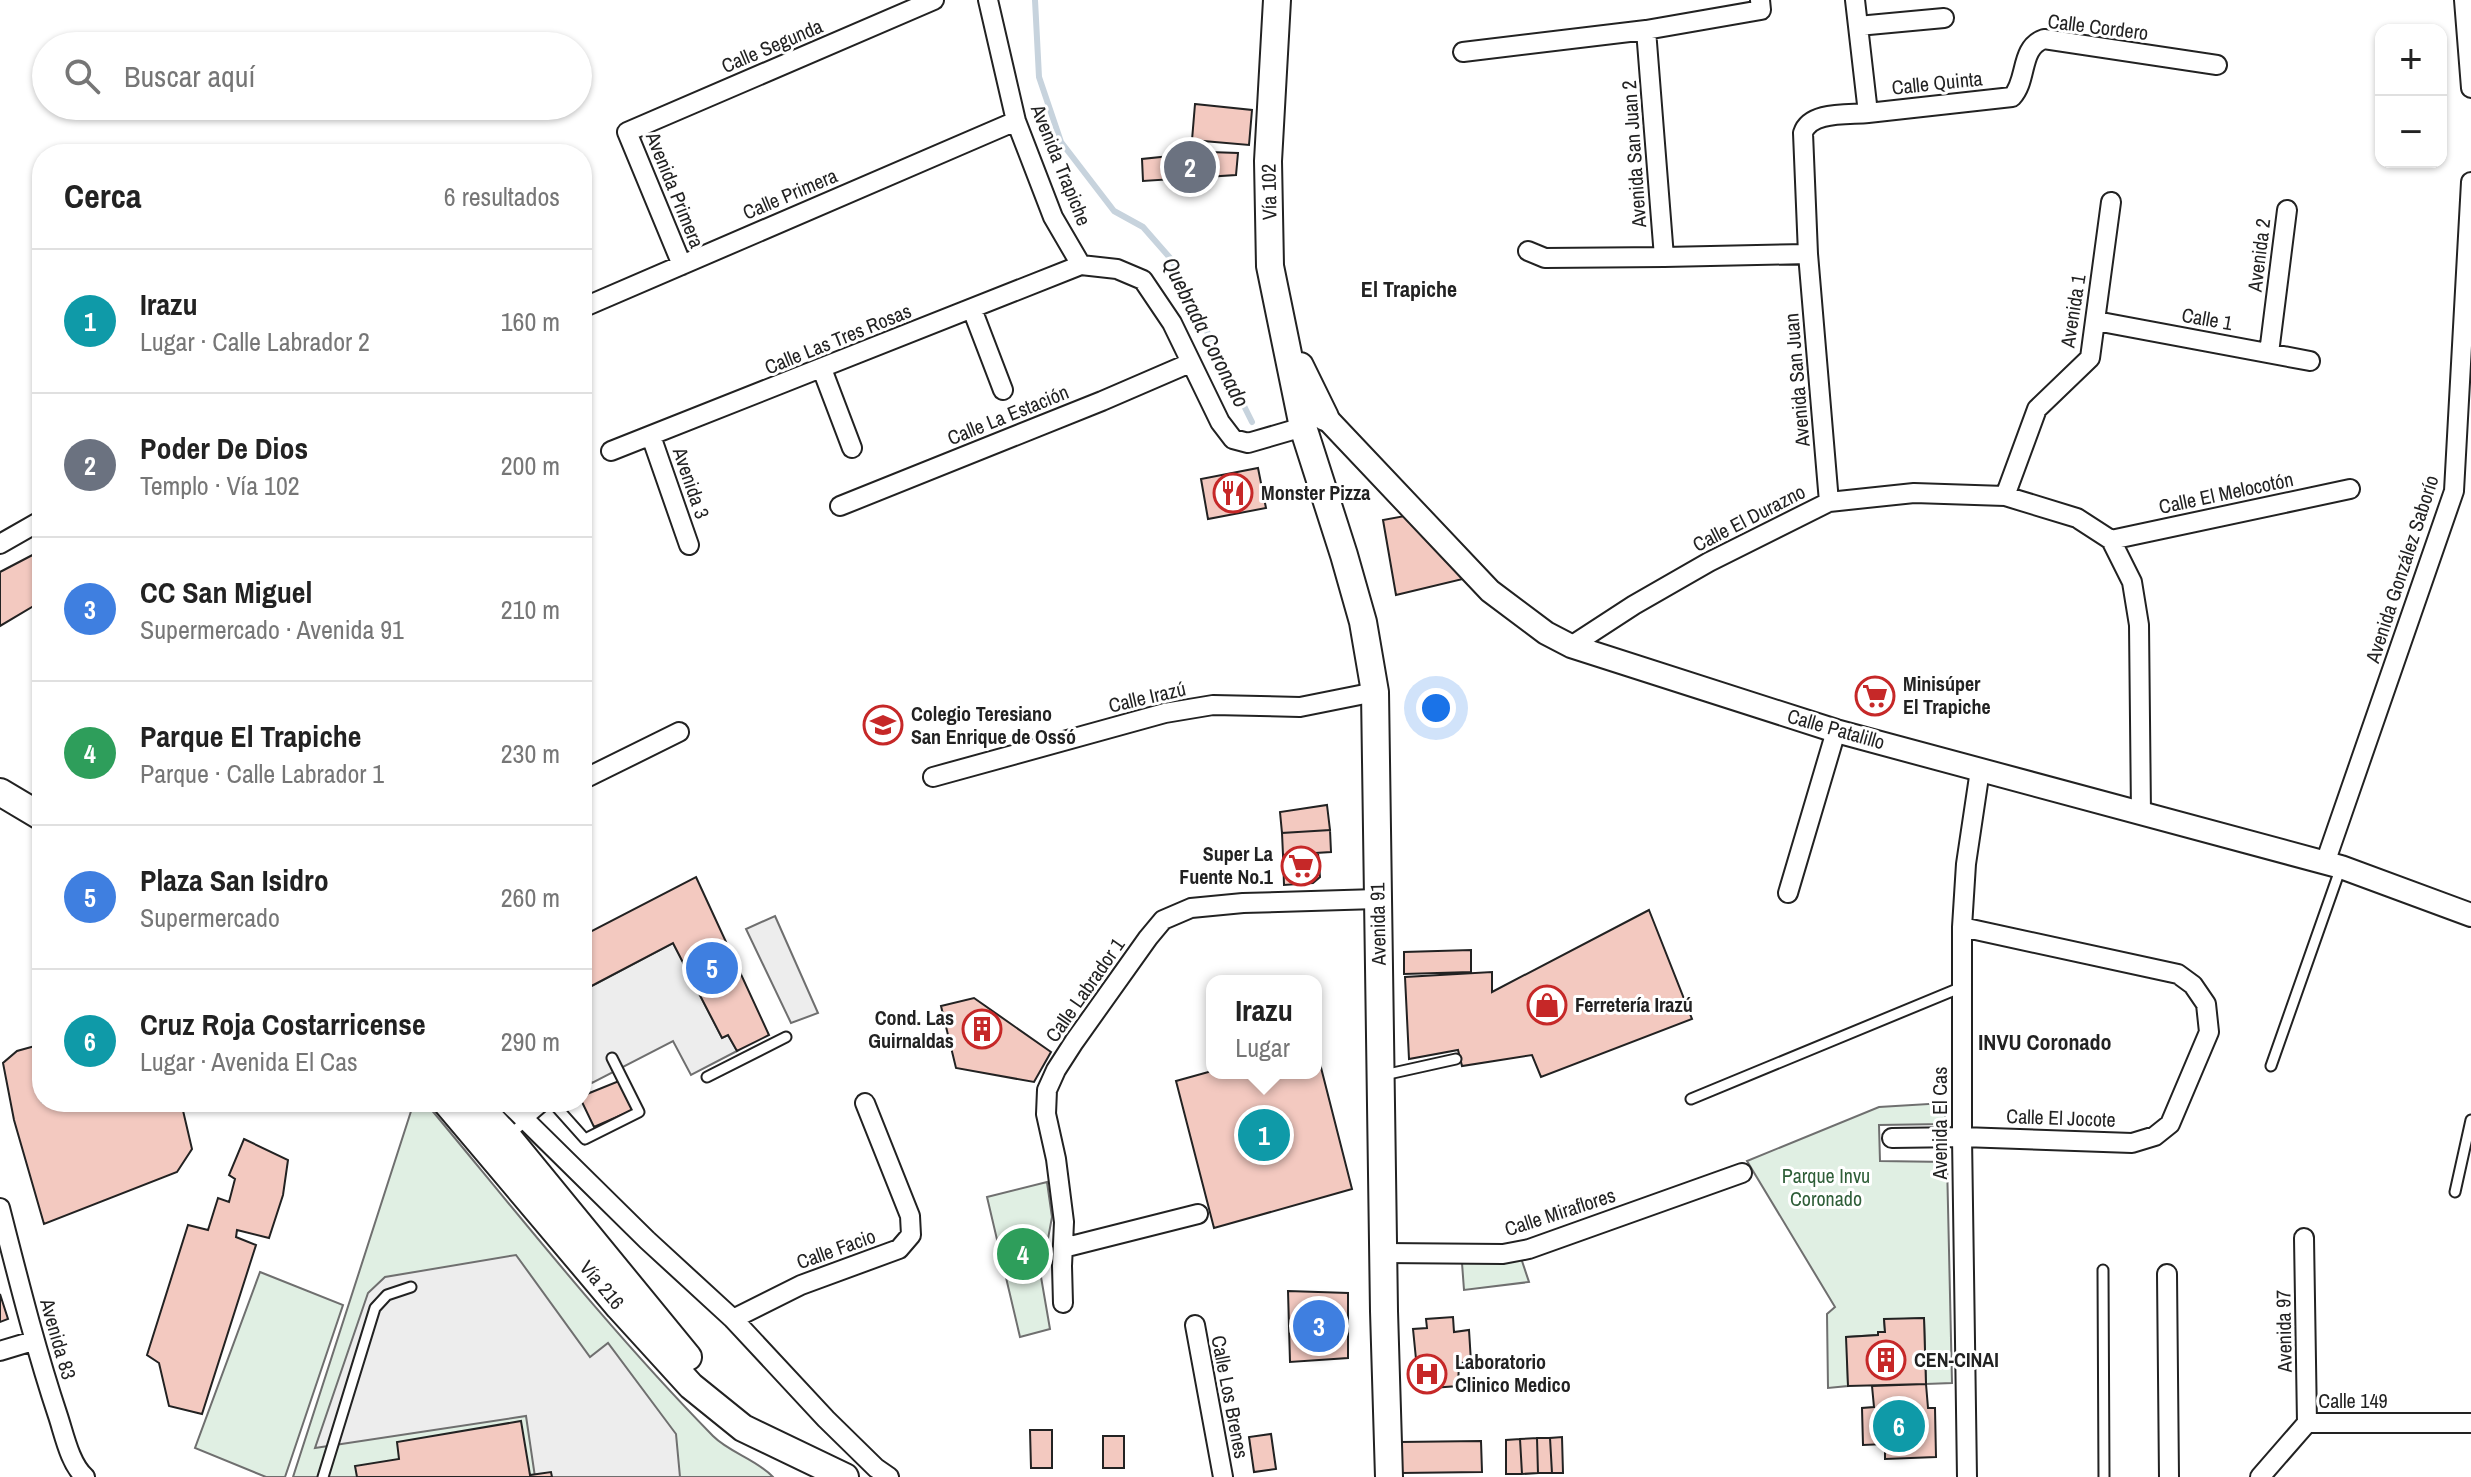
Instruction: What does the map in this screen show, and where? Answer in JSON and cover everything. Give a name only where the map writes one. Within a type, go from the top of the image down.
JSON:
[{"type":"main road","name":"Vía 102","points":[[1277,0],[1268,161],[1270,266],[1293,383]]},
{"type":"main road","points":[[1280,316],[1300,368],[1314,422]]},
{"type":"main road","name":"Avenida 91","points":[[1293,383],[1314,422],[1344,555],[1363,622],[1375,692],[1389,1477]]},
{"type":"main road","points":[[0,792],[32,811]]},
{"type":"main road","name":"Vía 216","points":[[454,1112],[619,1307],[691,1386],[743,1428],[778,1445]]},
{"type":"main road","name":"Vía 216","points":[[491,1112],[516,1128],[703,1375],[778,1445]]},
{"type":"main road","points":[[778,1445],[801,1470],[824,1475]]},
{"type":"street","name":"Calle Segunda","points":[[627,132],[934,0]]},
{"type":"street","name":"Avenida Trapiche","points":[[988,0],[1016,121],[1053,217],[1081,265]]},
{"type":"street","points":[[1463,52],[1646,30],[1761,10],[1760,0]]},
{"type":"street","points":[[1855,0],[1868,113]]},
{"type":"street","points":[[2464,0],[2471,88]]},
{"type":"street","points":[[1858,26],[1944,18]]},
{"type":"street","name":"Avenida San Juan 2","points":[[1646,30],[1664,257]]},
{"type":"street","name":"Calle Cordero","points":[[2012,97],[2018,90],[2028,51],[2035,42],[2044,39],[2217,65]]},
{"type":"street","name":"Calle Quinta","points":[[1808,254],[1803,133],[1812,119],[2012,97]]},
{"type":"street","name":"Calle Primera","points":[[592,304],[1016,121]]},
{"type":"street","name":"Avenida Primera","points":[[627,132],[682,265]]},
{"type":"street","name":"Avenida González Saborío","points":[[2333,865],[2454,491],[2466,392],[2471,182]]},
{"type":"street","name":"Avenida 1","points":[[2005,496],[2037,409],[2090,358],[2111,202]]},
{"type":"street","name":"Avenida 2","points":[[2269,353],[2287,210]]},
{"type":"street","points":[[1528,251],[1545,258],[1808,254]]},
{"type":"street","name":"Avenida San Juan","points":[[1808,254],[1829,502]]},
{"type":"street","points":[[1081,265],[1117,269],[1143,280],[1172,323],[1220,422],[1233,439],[1248,443],[1314,422]]},
{"type":"street","name":"Calle Las Tres Rosas","points":[[611,451],[1081,265]]},
{"type":"street","points":[[972,309],[1003,390]]},
{"type":"street","name":"Calle 1","points":[[2096,321],[2310,361]]},
{"type":"street","name":"Calle La Estación","points":[[840,506],[1190,363]]},
{"type":"street","points":[[822,369],[852,448]]},
{"type":"street","name":"Calle Patalillo","points":[[1314,422],[1490,591],[1546,633],[1571,646],[1836,731],[2333,865],[2471,915]]},
{"type":"street","name":"Avenida 3","points":[[651,436],[689,545]]},
{"type":"street","name":"Calle El Melocotón","points":[[2111,540],[2350,489]]},
{"type":"street","name":"Calle El Durazno","points":[[1571,646],[1709,562],[1829,502],[1914,493],[2005,496],[2077,518],[2111,540]]},
{"type":"street","points":[[0,544],[32,526]]},
{"type":"street","points":[[2111,540],[2132,582],[2139,625],[2141,813]]},
{"type":"street","name":"Calle Irazú","points":[[933,777],[1165,713],[1213,705],[1300,707],[1375,692]]},
{"type":"street","points":[[1788,893],[1836,731]]},
{"type":"street","points":[[592,775],[679,732]]},
{"type":"street","name":"Avenida El Cas","points":[[1967,1477],[1962,927],[1966,864],[1980,770]]},
{"type":"street","name":"Calle Labrador 1","points":[[1063,1303],[1064,1222],[1046,1114],[1047,1090],[1074,1042],[1163,920],[1191,908],[1243,903],[1377,899]]},
{"type":"street","name":"Calle El Jocote","points":[[1892,1138],[1962,1137],[2132,1143],[2155,1136],[2170,1124],[2209,1032],[2206,1004],[2193,985],[2178,974],[1962,927]]},
{"type":"street","name":"Calle Facio","points":[[733,1319],[801,1285],[899,1249],[911,1235],[910,1216],[865,1103]]},
{"type":"street","points":[[510,1112],[516,1128],[647,1240],[733,1319],[826,1419],[889,1477]]},
{"type":"street","name":"Calle Miraflores","points":[[1384,1253],[1503,1254],[1529,1249],[1742,1173]]},
{"type":"street","name":"Avenida 83","points":[[0,1208],[33,1341],[68,1445],[80,1473],[85,1477]]},
{"type":"street","points":[[1063,1248],[1198,1214]]},
{"type":"street","name":"Avenida 97","points":[[2304,1238],[2307,1423]]},
{"type":"street","points":[[2167,1274],[2169,1477]]},
{"type":"street","name":"Calle Los Brenes","points":[[1195,1325],[1223,1477]]},
{"type":"street","points":[[0,1351],[33,1341]]},
{"type":"street","name":"Calle 149","points":[[2260,1477],[2307,1423],[2471,1423]]},
{"type":"lane","points":[[2271,1066],[2333,865]]},
{"type":"lane","points":[[1691,1099],[1962,987]]},
{"type":"lane","points":[[707,1077],[786,1037]]},
{"type":"lane","points":[[559,1112],[585,1139],[639,1112],[612,1058]]},
{"type":"lane","points":[[1381,1076],[1456,1059]]},
{"type":"lane","points":[[516,1128],[537,1112]]},
{"type":"lane","points":[[2455,1192],[2471,1120]]},
{"type":"lane","points":[[2103,1270],[2104,1477]]},
{"type":"lane","points":[[323,1477],[375,1308],[387,1295],[411,1287]]},
{"type":"green space","name":"Parque Invu Coronado","points":[[1945,1103],[1945,1124],[1879,1125],[1880,1161],[1947,1162],[1952,1383],[1926,1384],[1924,1318],[1884,1320],[1885,1332],[1847,1337],[1848,1386],[1828,1388],[1827,1314],[1835,1307],[1747,1161],[1879,1107]]},
{"type":"green space","points":[[411,1112],[433,1112],[601,1314],[675,1396],[713,1436],[773,1477],[293,1477]]},
{"type":"green space","points":[[1047,1182],[1052,1217],[1041,1277],[1050,1329],[1020,1337],[987,1197]]},
{"type":"green space","points":[[1521,1258],[1529,1282],[1464,1290],[1462,1263]]},
{"type":"green space","points":[[260,1272],[343,1305],[285,1477],[266,1477],[195,1448]]},
{"type":"shaded area","points":[[775,916],[818,1013],[791,1023],[746,929]]},
{"type":"shaded area","points":[[673,943],[722,1038],[728,1035],[737,1051],[691,1075],[673,1041],[592,1083],[592,986]]},
{"type":"shaded area","points":[[516,1255],[590,1357],[608,1343],[676,1434],[680,1477],[535,1477],[526,1416],[315,1448],[368,1293],[385,1277]]},
{"type":"building","points":[[1195,104],[1252,110],[1249,145],[1192,140]]},
{"type":"building","points":[[1209,152],[1238,153],[1236,175],[1143,181],[1142,159]]},
{"type":"building","name":"Monster Pizza","points":[[1258,468],[1266,508],[1208,519],[1201,479]]},
{"type":"building","points":[[1410,515],[1467,578],[1396,595],[1383,520]]},
{"type":"building","points":[[32,555],[32,607],[0,626],[0,572]]},
{"type":"building","points":[[1327,805],[1330,830],[1282,833],[1280,812]]},
{"type":"building","points":[[1330,830],[1331,852],[1283,855],[1282,833]]},
{"type":"building","name":"Super La Fuente No.1","points":[[1318,853],[1320,877],[1313,883],[1284,885],[1283,855]]},
{"type":"building","points":[[696,877],[769,1035],[737,1051],[728,1035],[722,1038],[673,943],[592,986],[592,931]]},
{"type":"building","name":"Ferretería Irazú","points":[[1649,910],[1692,1019],[1541,1077],[1532,1055],[1462,1066],[1458,1050],[1409,1059],[1405,977],[1492,972],[1492,992]]},
{"type":"building","points":[[1471,950],[1471,972],[1404,974],[1404,952]]},
{"type":"building","name":"Cond. Las Guirnaldas","points":[[974,998],[1051,1052],[1034,1082],[956,1068],[941,1006]]},
{"type":"building","points":[[32,1047],[32,1112],[183,1112],[192,1149],[177,1172],[44,1224],[14,1120],[3,1063],[17,1051]]},
{"type":"building","points":[[1322,1072],[1352,1189],[1214,1228],[1176,1081],[1206,1073],[1206,1079],[1322,1079]]},
{"type":"building","points":[[619,1081],[633,1110],[594,1127],[587,1112],[592,1112],[592,1092]]},
{"type":"building","points":[[619,1081],[633,1110],[594,1127],[587,1112],[592,1112],[592,1092]]},
{"type":"building","points":[[244,1139],[288,1160],[283,1195],[269,1238],[237,1230],[236,1237],[256,1245],[202,1414],[169,1406],[159,1363],[147,1355],[188,1225],[208,1230],[218,1198],[229,1202],[235,1179],[229,1175]]},
{"type":"building","points":[[1288,1291],[1348,1293],[1348,1358],[1290,1362]]},
{"type":"building","points":[[0,1294],[8,1319],[0,1322]]},
{"type":"building","points":[[1453,1317],[1454,1332],[1469,1330],[1471,1362],[1459,1363],[1458,1386],[1419,1389],[1413,1329],[1427,1328],[1426,1319]]},
{"type":"building","name":"CEN-CINAI","points":[[1924,1318],[1926,1384],[1848,1386],[1846,1337],[1885,1332],[1884,1319]]},
{"type":"building","points":[[1926,1384],[1928,1408],[1935,1408],[1936,1457],[1885,1459],[1885,1444],[1863,1445],[1862,1408],[1874,1407],[1872,1386]]},
{"type":"building","points":[[521,1421],[530,1475],[551,1472],[552,1477],[357,1477],[355,1466],[399,1459],[397,1442]]},
{"type":"building","points":[[1030,1430],[1052,1430],[1052,1468],[1031,1468]]},
{"type":"building","points":[[1271,1434],[1276,1469],[1254,1472],[1249,1437]]},
{"type":"building","points":[[1103,1436],[1124,1436],[1124,1468],[1103,1468]]},
{"type":"building","points":[[1562,1437],[1563,1473],[1552,1473],[1550,1438]]},
{"type":"building","points":[[1537,1438],[1538,1473],[1522,1474],[1520,1439]]},
{"type":"building","points":[[1537,1438],[1550,1438],[1552,1473],[1538,1473]]},
{"type":"building","points":[[1520,1439],[1522,1474],[1506,1474],[1506,1440]]},
{"type":"building","points":[[1481,1441],[1482,1472],[1401,1473],[1400,1442]]},
{"type":"waterway","name":"Quebrada Coronado","points":[[1035,0],[1039,77],[1061,142],[1114,211],[1143,227],[1171,259],[1252,422]]},
{"type":"place","name":"Poder De Dios","points":[[1190,167]]},
{"type":"place","name":"Monster Pizza","points":[[1233,493]]},
{"type":"place","name":"Minisúper El Trapiche","points":[[1875,696]]},
{"type":"place","name":"Colegio Teresiano San Enrique de Ossó","points":[[883,725]]},
{"type":"place","name":"Super La Fuente No.1","points":[[1301,866]]},
{"type":"place","name":"Plaza San Isidro","points":[[712,968]]},
{"type":"place","name":"Ferretería Irazú","points":[[1547,1005]]},
{"type":"place","name":"Cond. Las Guirnaldas","points":[[982,1029]]},
{"type":"place","name":"Irazu","points":[[1264,1135]]},
{"type":"place","name":"Parque El Trapiche","points":[[1023,1254]]},
{"type":"place","name":"CC San Miguel","points":[[1319,1326]]},
{"type":"place","name":"CEN-CINAI","points":[[1886,1360]]},
{"type":"place","name":"Laboratorio Clinico Medico","points":[[1427,1374]]},
{"type":"place","name":"Cruz Roja Costarricense","points":[[1899,1426]]},
{"type":"district","name":"El Trapiche","points":[[1409,289]]},
{"type":"district","name":"INVU Coronado","points":[[2045,1042]]}]
